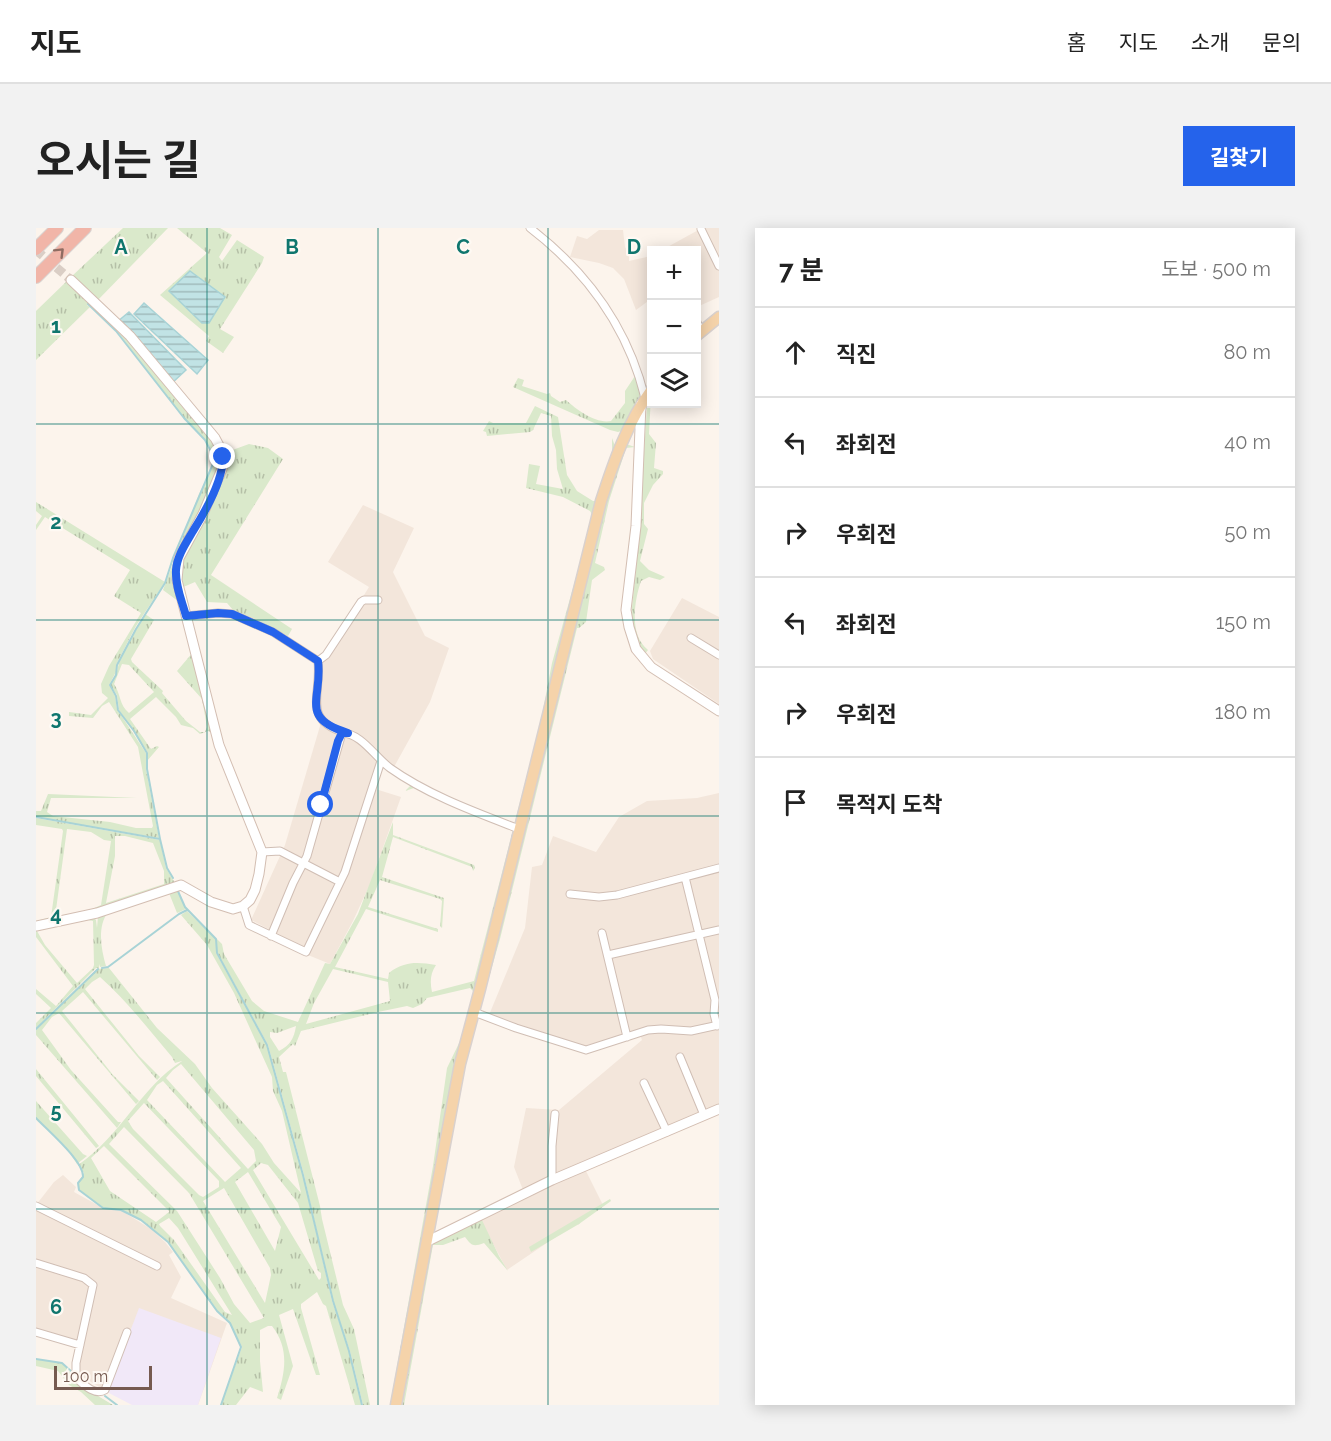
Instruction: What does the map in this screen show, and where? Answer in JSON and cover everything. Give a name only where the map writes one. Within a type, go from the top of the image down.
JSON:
[{"type":"highway","points":[[36,249],[57,228]]},
{"type":"highway","points":[[36,277],[85,228]]},
{"type":"main road","points":[[701,331],[719,317]]},
{"type":"main road","points":[[396,1405],[460,1065],[601,501],[617,454],[646,397]]},
{"type":"street","points":[[530,228],[565,259],[603,302],[621,332],[646,397],[636,526],[626,610],[628,627],[636,649],[651,667],[719,711]]},
{"type":"street","points":[[701,230],[719,266]]},
{"type":"street","points":[[36,926],[97,913],[182,885],[211,902],[233,909],[243,906],[255,890],[262,852],[219,745],[177,585],[177,563],[203,514],[220,473],[223,453],[215,438],[134,342],[71,280]]},
{"type":"street","points":[[318,661],[326,655],[361,602],[378,600]]},
{"type":"street","points":[[186,616],[232,614],[273,632],[318,661]]},
{"type":"street","points":[[691,638],[719,655]]},
{"type":"street","points":[[318,661],[317,711],[322,721],[360,740],[381,762],[420,787],[519,829]]},
{"type":"street","points":[[271,936],[303,864],[338,741],[342,733],[348,733]]},
{"type":"street","points":[[243,906],[249,925],[306,952],[345,872],[381,762]]},
{"type":"street","points":[[262,852],[280,851],[340,882]]},
{"type":"street","points":[[570,894],[599,897],[617,895],[719,868]]},
{"type":"street","points":[[474,1012],[586,1050],[648,1030],[691,1031],[718,1026],[714,1014],[715,1000],[685,877]]},
{"type":"street","points":[[608,955],[719,930]]},
{"type":"street","points":[[602,933],[627,1037]]},
{"type":"street","points":[[680,1057],[704,1115]]},
{"type":"street","points":[[644,1083],[667,1132]]},
{"type":"street","points":[[428,1240],[552,1180],[719,1109]]},
{"type":"street","points":[[552,1180],[555,1114]]},
{"type":"street","points":[[36,1206],[157,1266]]},
{"type":"street","points":[[36,1263],[84,1278],[93,1285],[76,1363],[76,1378],[90,1389],[102,1392],[105,1390],[127,1332]]},
{"type":"street","points":[[36,1332],[80,1345]]},
{"type":"shaded area","points":[[702,228],[719,228],[719,297],[701,305],[701,246],[669,246]]},
{"type":"shaded area","points":[[599,230],[623,230],[629,261],[647,257],[647,302],[636,310],[624,279],[613,268],[570,257],[577,236],[587,239]]},
{"type":"shaded area","points":[[363,505],[414,528],[393,572],[425,636],[449,648],[430,702],[394,767],[378,763],[369,787],[401,797],[370,884],[330,964],[308,955],[305,948],[251,920],[285,845],[320,726],[318,705],[321,665],[369,587],[328,562]]},
{"type":"shaded area","points":[[682,598],[719,617],[719,704],[653,659],[650,651]]},
{"type":"shaded area","points":[[719,793],[719,1106],[583,1165],[603,1205],[507,1270],[482,1223],[480,1213],[523,1190],[514,1167],[526,1108],[559,1110],[642,1040],[639,1032],[583,1046],[489,1015],[525,928],[532,867],[542,865],[553,836],[596,852],[619,817],[647,801],[697,798]]},
{"type":"shaded area","points":[[63,1175],[76,1187],[74,1192],[103,1208],[122,1211],[151,1229],[165,1242],[173,1252],[169,1255],[181,1277],[171,1298],[227,1323],[198,1405],[107,1392],[77,1373],[83,1344],[36,1330],[36,1205],[54,1182]]},
{"type":"shaded area","points":[[139,1308],[221,1338],[198,1405],[132,1405],[107,1392]]},
{"type":"green space","points":[[123,228],[168,228],[96,302],[71,277]]},
{"type":"green space","points":[[177,228],[220,228],[232,235],[219,257],[222,261],[237,240],[264,257],[220,329],[234,337],[223,353],[206,341],[209,336],[160,295],[207,253]]},
{"type":"green space","points":[[69,279],[123,331],[215,440],[222,463],[179,556],[182,604],[163,590],[199,494],[214,464],[215,455],[117,331],[89,304],[87,305],[90,307],[36,360],[36,311]]},
{"type":"green space","points":[[635,376],[641,396],[624,430],[618,432],[513,387],[518,378],[524,380],[522,386],[550,393],[560,402],[566,400],[593,418],[611,421],[625,403],[625,391]]},
{"type":"green space","points":[[535,406],[558,417],[567,475],[577,491],[593,501],[596,501],[612,454],[612,438],[615,446],[517,826],[514,825],[540,725],[552,663],[593,516],[590,511],[563,497],[526,488],[529,464],[540,466],[536,484],[563,489],[557,469],[551,416],[541,413],[530,432],[487,436],[483,431],[489,421],[526,423]]},
{"type":"green space","points":[[647,406],[650,408],[649,434],[656,443],[654,468],[663,471],[663,474],[653,485],[644,503],[644,524],[648,529],[640,561],[649,570],[665,577],[660,580],[649,577],[641,581],[635,618],[638,636],[648,650],[644,655],[640,650],[631,617]]},
{"type":"green space","points":[[249,444],[268,448],[283,459],[211,575],[292,629],[288,636],[233,610],[227,603],[207,602],[195,582],[181,588],[186,554],[214,501],[224,471],[227,452]]},
{"type":"green space","points":[[626,444],[635,447],[626,448],[609,501],[595,563],[604,567],[605,570],[592,580],[586,622],[577,628],[500,939],[479,1012],[476,1011],[607,497]]},
{"type":"green space","points":[[36,502],[165,582],[136,626],[116,665],[116,672],[109,685],[115,696],[117,709],[146,753],[146,769],[159,838],[36,817],[36,811],[41,811],[48,794],[137,798],[51,798],[47,812],[53,816],[110,822],[136,828],[152,828],[153,826],[138,747],[109,702],[102,706],[93,718],[69,716],[69,712],[91,715],[108,698],[102,693],[101,684],[109,666],[141,613],[114,596],[130,570],[45,517],[36,530],[36,525],[42,516],[36,511]]},
{"type":"green space","points":[[145,614],[154,620],[131,659],[132,662],[163,691],[162,693],[186,721],[200,732],[205,732],[207,727],[202,699],[177,671],[194,651],[214,733],[208,731],[200,734],[193,728],[181,725],[156,697],[130,719],[151,749],[159,747],[147,761],[148,753],[119,710],[117,695],[110,685],[116,675],[120,659]],"holes":[[[122,664],[129,665],[154,692],[129,713],[123,706],[114,684]]]},
{"type":"green space","points":[[411,785],[518,830],[495,917],[393,1405],[390,1405],[433,1166],[447,1068],[461,1039],[474,992],[470,988],[427,998],[422,1004],[413,1008],[407,1006],[301,1031],[295,1046],[293,1044],[279,1057],[283,1072],[286,1072],[343,1305],[354,1329],[370,1405],[363,1405],[350,1351],[333,1301],[304,1175],[268,1045],[217,952],[217,939],[222,944],[224,954],[252,1001],[264,1011],[298,1022],[325,963],[330,964],[358,914],[393,822],[393,835],[474,865],[475,868],[473,871],[472,867],[393,837],[382,877],[444,898],[442,928],[440,926],[442,901],[440,899],[380,880],[368,907],[438,929],[438,932],[366,909],[335,967],[388,979],[389,973],[406,964],[436,965],[431,978],[432,992],[474,981],[513,830],[414,788],[405,791]],"holes":[[[333,969],[388,982],[390,1001],[306,1024],[314,1003]],[[296,1026],[291,1041],[279,1051],[270,1037],[270,1032],[277,1033]]]},
{"type":"green space","points":[[36,818],[160,840],[166,868],[175,883],[96,912],[36,924],[36,921],[51,917],[63,831],[36,825]],"holes":[[[67,829],[91,832],[104,840],[111,841],[101,905],[90,910],[55,917]],[[115,836],[125,836],[153,843],[164,871],[164,884],[106,903],[115,856]]]},
{"type":"green space","points":[[176,887],[186,909],[177,913],[169,893],[108,912],[101,931],[106,966],[100,967],[99,964],[99,968],[96,968],[36,1028],[36,1023],[51,1008],[36,994],[36,989],[56,1006],[73,986],[36,937],[36,927],[92,916],[96,920],[97,928],[98,916],[103,912]],"holes":[[[88,920],[93,921],[94,965],[77,983],[45,945],[37,931]]]},
{"type":"green space","points":[[187,911],[216,939],[216,953],[267,1045],[303,1175],[332,1301],[349,1351],[362,1405],[355,1405],[326,1306],[317,1292],[301,1304],[301,1308],[320,1375],[316,1375],[293,1309],[279,1315],[293,1366],[281,1400],[277,1398],[284,1370],[284,1352],[278,1335],[272,1326],[268,1326],[260,1330],[263,1392],[250,1387],[236,1405],[221,1405],[242,1347],[230,1323],[217,1311],[168,1242],[141,1220],[121,1210],[103,1208],[79,1190],[78,1183],[84,1173],[78,1165],[106,1141],[119,1127],[154,1084],[182,1061],[175,1063],[138,1016],[100,977],[92,982],[85,989],[139,1056],[160,1077],[157,1080],[83,992],[62,1011],[113,1075],[139,1101],[136,1104],[59,1013],[52,1017],[42,1030],[71,1070],[118,1122],[121,1122],[117,1128],[36,1035],[36,1030],[97,969],[109,968],[157,1028],[195,1064],[212,1088],[262,1144],[274,1163],[301,1193],[282,1111],[273,1091],[272,1077],[234,993],[207,945],[181,915]],"holes":[[[181,1064],[254,1150],[256,1161],[248,1169],[166,1078]],[[163,1081],[241,1168],[225,1182],[147,1100],[157,1085]],[[144,1103],[219,1181],[219,1187],[203,1197],[199,1195],[133,1129],[128,1121]],[[124,1127],[189,1193],[264,1318],[250,1323],[234,1304],[177,1211],[109,1144]],[[104,1146],[169,1212],[156,1222],[110,1191],[91,1158]],[[261,1163],[268,1165],[298,1203],[318,1271],[321,1273],[319,1280],[253,1170]],[[248,1172],[281,1227],[275,1251],[235,1182]],[[224,1188],[270,1268],[271,1275],[265,1303],[203,1201]],[[169,1218],[178,1228],[232,1315],[225,1312],[174,1240],[159,1224]]]},
{"type":"green space","points":[[36,1069],[99,1146],[96,1148],[36,1076]]},
{"type":"green space","points":[[36,1101],[87,1156],[77,1164],[65,1146],[36,1118]]},
{"type":"green space","points":[[610,1199],[611,1201],[579,1224],[531,1252],[529,1247]]},
{"type":"green space","points":[[481,1218],[508,1271],[484,1243],[473,1245],[465,1237],[443,1245],[433,1245],[404,1405],[399,1405],[431,1241]]},
{"type":"green space","points":[[36,1359],[62,1363],[93,1393],[113,1405],[95,1405],[69,1385],[58,1371],[36,1366]]},
{"type":"water","points":[[190,271],[225,297],[209,323],[202,323],[169,291]]},
{"type":"water","points":[[144,303],[208,360],[197,374],[134,314]]},
{"type":"water","points":[[129,312],[186,370],[171,384],[117,322]]},
{"type":"waterway","points":[[88,304],[116,331],[184,418],[205,440],[215,459],[173,558],[165,583],[136,629],[117,665],[116,675],[110,685],[116,696],[118,710],[147,753],[147,769],[160,839]]},
{"type":"waterway","points":[[36,817],[160,839],[167,868],[173,878]]},
{"type":"waterway","points":[[177,889],[185,907],[216,939],[217,953],[267,1045],[362,1405]]},
{"type":"waterway","points":[[102,968],[108,967],[187,910]]},
{"type":"waterway","points":[[36,1029],[98,969]]},
{"type":"waterway","points":[[36,1118],[78,1163],[83,1177],[78,1183],[79,1190],[103,1208],[121,1210],[141,1220],[168,1242],[217,1311],[230,1323],[241,1347],[221,1405]]},
{"type":"waterway","points":[[36,1359],[62,1363],[72,1372]]},
{"type":"waterway","points":[[105,1396],[117,1405]]},
{"type":"tunnel","points":[[36,250],[71,280]]},
{"type":"route","points":[[223,457],[222,469],[209,501],[177,563],[177,580],[186,616],[232,614],[281,636],[318,661],[317,711],[327,725],[348,733],[342,733],[338,741],[321,805]]}]
